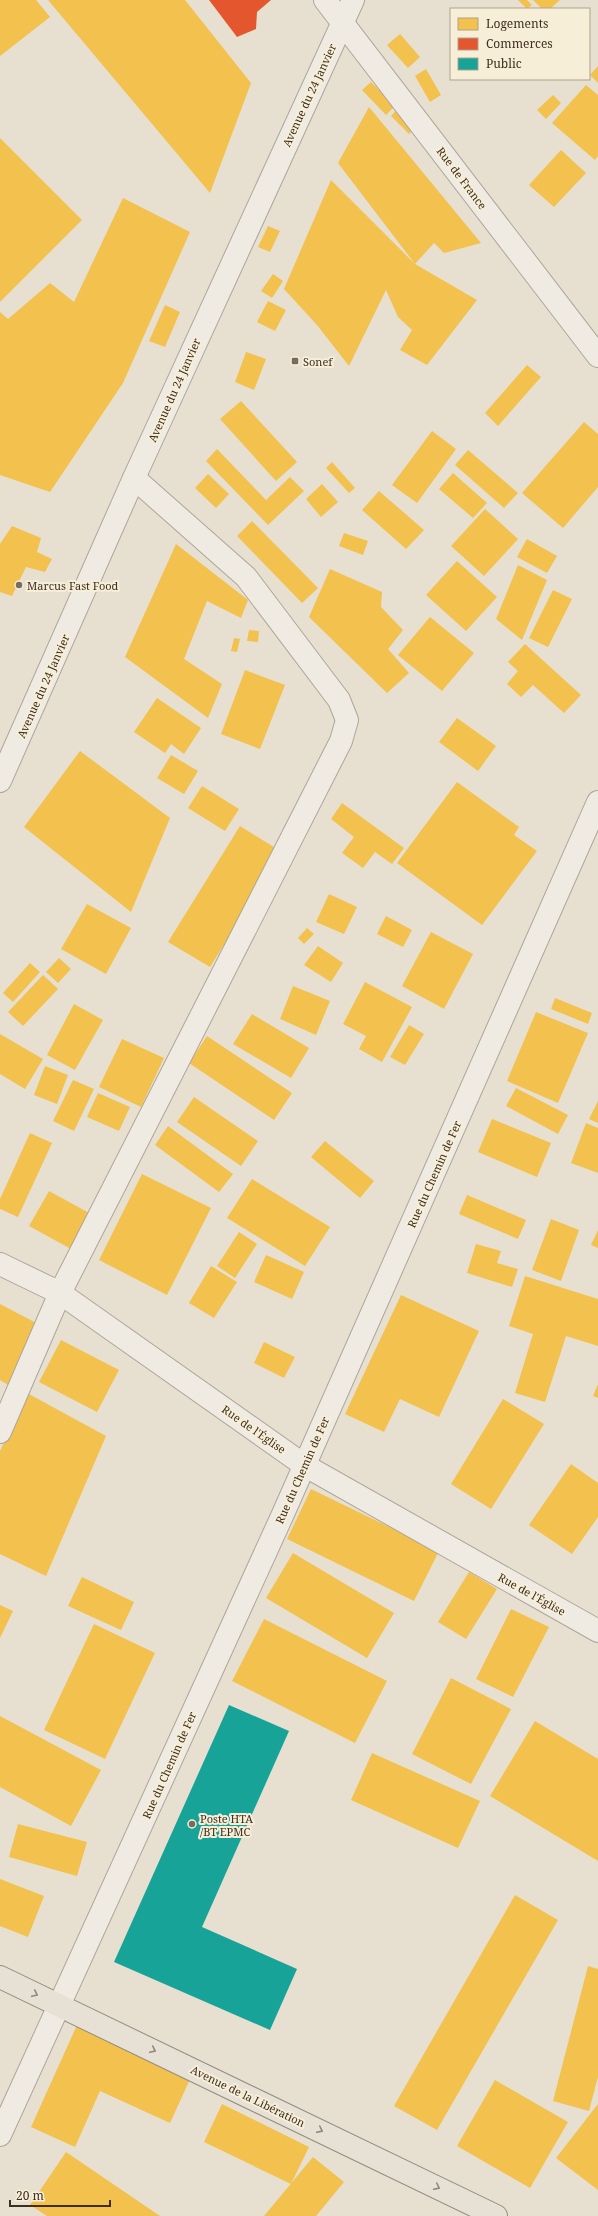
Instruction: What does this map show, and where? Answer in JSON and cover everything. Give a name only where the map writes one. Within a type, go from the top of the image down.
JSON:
[{"type":"main road","name":"Avenue de la Libération","points":[[0,1977],[496,2216]]},
{"type":"street","name":"Rue de France","points":[[325,0],[598,356]]},
{"type":"street","name":"Avenue du 24 Janvier","points":[[0,781],[134,478],[353,0]]},
{"type":"street","points":[[0,1432],[60,1293],[341,741],[347,720],[339,700],[246,577],[134,478]]},
{"type":"street","name":"Rue du Chemin de Fer","points":[[0,2135],[60,2006],[304,1465],[598,802]]},
{"type":"street","name":"Rue de l'Église","points":[[0,1264],[60,1293],[304,1465],[598,1631]]},
{"type":"building: Logements","points":[[0,0],[36,0],[50,17],[0,56]]},
{"type":"building: Logements","points":[[48,0],[185,0],[251,83],[210,193]]},
{"type":"building: Logements","points":[[518,0],[527,0],[532,5],[526,8]]},
{"type":"building: Logements","points":[[533,0],[560,0],[551,8],[541,8]]},
{"type":"building: Logements","points":[[400,34],[420,57],[408,68],[387,45]]},
{"type":"building: Logements","points":[[598,66],[598,83],[590,75]]},
{"type":"building: Logements","points":[[426,69],[441,95],[430,102],[415,76]]},
{"type":"building: Logements","points":[[371,82],[395,106],[386,115],[362,90]]},
{"type":"building: Logements","points":[[586,85],[598,95],[598,156],[595,160],[552,123]]},
{"type":"building: Logements","points":[[553,95],[561,103],[546,119],[537,110]]},
{"type":"building: Logements","points":[[369,107],[481,243],[444,253],[434,243],[415,264],[338,163]]},
{"type":"building: Logements","points":[[397,109],[416,127],[409,134],[391,116]]},
{"type":"building: Logements","points":[[0,138],[82,220],[0,302]]},
{"type":"building: Logements","points":[[561,150],[586,173],[554,207],[529,185]]},
{"type":"building: Logements","points":[[331,180],[415,264],[477,300],[427,365],[400,350],[412,330],[398,317],[386,290],[349,366],[317,325],[284,289]]},
{"type":"building: Logements","points":[[123,198],[190,232],[123,383],[50,492],[0,475],[0,312],[8,319],[50,283],[74,302]]},
{"type":"building: Logements","points":[[268,226],[280,231],[270,252],[258,247]]},
{"type":"building: Logements","points":[[273,274],[283,281],[272,298],[261,291]]},
{"type":"building: Logements","points":[[268,301],[286,310],[275,331],[257,322]]},
{"type":"building: Logements","points":[[165,305],[180,312],[165,347],[149,341]]},
{"type":"building: Logements","points":[[246,352],[266,359],[254,390],[235,382]]},
{"type":"building: Logements","points":[[527,365],[541,377],[498,426],[485,413]]},
{"type":"building: Logements","points":[[241,401],[297,462],[276,481],[220,419]]},
{"type":"building: Logements","points":[[584,422],[598,434],[598,487],[563,528],[522,493]]},
{"type":"building: Logements","points":[[432,431],[456,449],[417,503],[392,485]]},
{"type":"building: Logements","points":[[217,449],[266,500],[290,477],[304,491],[268,525],[206,461]]},
{"type":"building: Logements","points":[[468,450],[518,493],[504,508],[455,465]]},
{"type":"building: Logements","points":[[332,462],[355,488],[349,493],[326,468]]},
{"type":"building: Logements","points":[[453,473],[487,503],[473,518],[439,489]]},
{"type":"building: Logements","points":[[208,474],[229,494],[216,508],[195,488]]},
{"type":"building: Logements","points":[[322,484],[338,502],[321,517],[306,499]]},
{"type":"building: Logements","points":[[379,491],[424,530],[406,549],[362,510]]},
{"type":"building: Logements","points":[[485,509],[518,539],[484,576],[451,546]]},
{"type":"building: Logements","points":[[252,521],[318,588],[302,603],[237,536]]},
{"type":"building: Logements","points":[[12,526],[41,538],[37,552],[52,559],[45,572],[26,567],[12,596],[0,592],[0,544]]},
{"type":"building: Logements","points":[[344,533],[368,541],[363,555],[339,546]]},
{"type":"building: Logements","points":[[527,539],[557,556],[547,573],[517,557]]},
{"type":"building: Logements","points":[[176,544],[248,600],[241,618],[207,601],[184,659],[222,684],[208,718],[125,657]]},
{"type":"building: Logements","points":[[457,561],[497,597],[466,631],[426,595]]},
{"type":"building: Logements","points":[[518,565],[547,580],[522,640],[496,619]]},
{"type":"building: Logements","points":[[330,569],[382,592],[381,607],[403,630],[388,649],[409,673],[387,693],[309,617]]},
{"type":"building: Logements","points":[[553,590],[572,599],[548,647],[529,638]]},
{"type":"building: Logements","points":[[430,617],[474,653],[442,691],[398,655]]},
{"type":"building: Logements","points":[[249,630],[259,631],[258,642],[247,641]]},
{"type":"building: Logements","points":[[234,638],[240,639],[237,652],[231,651]]},
{"type":"building: Logements","points":[[525,644],[581,695],[564,713],[533,685],[521,697],[507,684],[518,671],[508,662]]},
{"type":"building: Logements","points":[[245,670],[285,685],[260,749],[221,734]]},
{"type":"building: Logements","points":[[157,698],[201,728],[184,754],[171,744],[165,753],[134,732]]},
{"type":"building: Logements","points":[[457,718],[496,746],[478,771],[439,742]]},
{"type":"building: Logements","points":[[80,751],[170,818],[131,912],[24,827]]},
{"type":"building: Logements","points":[[171,755],[198,771],[184,794],[157,778]]},
{"type":"building: Logements","points":[[457,782],[519,827],[514,835],[537,851],[482,925],[397,863]]},
{"type":"building: Logements","points":[[202,786],[239,809],[225,831],[188,808]]},
{"type":"building: Logements","points":[[342,803],[404,848],[392,864],[375,852],[363,868],[342,853],[354,837],[331,819]]},
{"type":"building: Logements","points":[[240,826],[282,852],[210,967],[168,942]]},
{"type":"building: Logements","points":[[329,894],[357,907],[344,934],[316,922]]},
{"type":"building: Logements","points":[[87,904],[131,928],[106,974],[61,949]]},
{"type":"building: Logements","points":[[386,916],[412,930],[403,947],[377,934]]},
{"type":"building: Logements","points":[[307,928],[314,934],[304,944],[298,938]]},
{"type":"building: Logements","points":[[431,932],[473,954],[444,1009],[402,986]]},
{"type":"building: Logements","points":[[318,946],[343,963],[331,982],[304,965]]},
{"type":"building: Logements","points":[[59,958],[71,969],[58,983],[46,972]]},
{"type":"building: Logements","points":[[30,963],[40,972],[13,1002],[3,993]]},
{"type":"building: Logements","points":[[43,975],[58,989],[23,1026],[8,1012]]},
{"type":"building: Logements","points":[[365,982],[412,1007],[382,1062],[359,1049],[366,1036],[343,1024]]},
{"type":"building: Logements","points":[[293,986],[330,1001],[316,1035],[280,1019]]},
{"type":"building: Logements","points":[[555,998],[592,1013],[588,1024],[551,1009]]},
{"type":"building: Logements","points":[[74,1004],[103,1020],[75,1070],[47,1055]]},
{"type":"building: Logements","points":[[536,1012],[588,1033],[558,1103],[507,1081]]},
{"type":"building: Logements","points":[[252,1014],[309,1048],[291,1078],[233,1044]]},
{"type":"building: Logements","points":[[409,1025],[424,1034],[405,1065],[390,1057]]},
{"type":"building: Logements","points":[[0,1034],[43,1059],[25,1089],[0,1074]]},
{"type":"building: Logements","points":[[207,1036],[292,1093],[274,1120],[189,1063]]},
{"type":"building: Logements","points":[[122,1039],[164,1058],[141,1107],[99,1087]]},
{"type":"building: Logements","points":[[45,1066],[68,1075],[57,1104],[34,1095]]},
{"type":"building: Logements","points":[[73,1080],[94,1089],[74,1131],[53,1121]]},
{"type":"building: Logements","points":[[516,1088],[568,1115],[558,1134],[506,1106]]},
{"type":"building: Logements","points":[[98,1093],[130,1107],[119,1131],[87,1117]]},
{"type":"building: Logements","points":[[194,1097],[258,1141],[241,1166],[177,1122]]},
{"type":"building: Logements","points":[[598,1101],[598,1123],[589,1119]]},
{"type":"building: Logements","points":[[492,1119],[551,1143],[537,1177],[478,1152]]},
{"type":"building: Logements","points":[[586,1123],[598,1128],[598,1173],[571,1163]]},
{"type":"building: Logements","points":[[168,1126],[233,1174],[219,1192],[155,1145]]},
{"type":"building: Logements","points":[[30,1133],[52,1143],[18,1217],[0,1209],[0,1199]]},
{"type":"building: Logements","points":[[325,1141],[374,1181],[360,1198],[311,1157]]},
{"type":"building: Logements","points":[[142,1174],[211,1208],[167,1295],[99,1260]]},
{"type":"building: Logements","points":[[252,1179],[330,1227],[305,1266],[227,1218]]},
{"type":"building: Logements","points":[[49,1191],[91,1214],[71,1249],[29,1226]]},
{"type":"building: Logements","points":[[467,1195],[526,1220],[518,1239],[459,1214]]},
{"type":"building: Logements","points":[[551,1219],[579,1230],[561,1281],[532,1270]]},
{"type":"building: Logements","points":[[598,1230],[598,1248],[591,1245]]},
{"type":"building: Logements","points":[[239,1232],[257,1244],[235,1278],[217,1266]]},
{"type":"building: Logements","points":[[476,1244],[501,1251],[497,1263],[518,1269],[512,1287],[467,1273]]},
{"type":"building: Logements","points":[[266,1255],[304,1272],[292,1299],[254,1282]]},
{"type":"building: Logements","points":[[211,1266],[237,1282],[214,1318],[189,1303]]},
{"type":"building: Logements","points":[[525,1276],[598,1299],[598,1346],[566,1336],[545,1402],[515,1393],[533,1334],[509,1326]]},
{"type":"building: Logements","points":[[401,1295],[479,1331],[439,1417],[400,1399],[384,1432],[345,1414]]},
{"type":"building: Logements","points":[[0,1304],[42,1326],[10,1386],[0,1380]]},
{"type":"building: Logements","points":[[61,1340],[119,1370],[97,1412],[39,1382]]},
{"type":"building: Logements","points":[[264,1342],[295,1357],[284,1378],[254,1363]]},
{"type":"building: Logements","points":[[598,1384],[598,1398],[593,1396]]},
{"type":"building: Logements","points":[[27,1393],[106,1436],[46,1576],[0,1554],[0,1451]]},
{"type":"building: Logements","points":[[503,1399],[544,1424],[491,1509],[451,1484]]},
{"type":"building: Logements","points":[[571,1464],[598,1483],[598,1517],[572,1554],[529,1525]]},
{"type":"building: Logements","points":[[311,1489],[439,1551],[414,1601],[287,1539]]},
{"type":"building: Logements","points":[[293,1553],[394,1613],[367,1658],[266,1598]]},
{"type":"building: Logements","points":[[469,1572],[497,1589],[466,1639],[438,1622]]},
{"type":"building: Logements","points":[[82,1577],[134,1602],[121,1630],[68,1606]]},
{"type":"building: Logements","points":[[0,1605],[13,1611],[0,1638]]},
{"type":"building: Logements","points":[[511,1609],[549,1627],[513,1697],[476,1679]]},
{"type":"building: Logements","points":[[264,1619],[387,1681],[355,1743],[232,1681]]},
{"type":"building: Logements","points":[[94,1624],[155,1653],[105,1759],[44,1730]]},
{"type":"building: Logements","points":[[451,1678],[511,1709],[471,1784],[412,1754]]},
{"type":"building: Logements","points":[[0,1716],[101,1770],[71,1826],[0,1787]]},
{"type":"building: Logements","points":[[535,1721],[598,1759],[598,1861],[490,1796]]},
{"type":"building: Logements","points":[[372,1753],[480,1801],[458,1848],[351,1800]]},
{"type":"building: Logements","points":[[18,1824],[87,1842],[77,1876],[9,1857]]},
{"type":"building: Logements","points":[[0,1879],[44,1896],[28,1937],[0,1926]]},
{"type":"building: Logements","points":[[515,1895],[558,1920],[437,2130],[394,2106]]},
{"type":"building: Logements","points":[[588,1966],[598,1969],[598,2077],[589,2111],[553,2101]]},
{"type":"building: Logements","points":[[77,2025],[191,2077],[170,2123],[100,2091],[75,2147],[31,2127]]},
{"type":"building: Logements","points":[[495,2080],[568,2122],[530,2188],[457,2146]]},
{"type":"building: Logements","points":[[222,2104],[309,2147],[291,2184],[204,2142]]},
{"type":"building: Logements","points":[[598,2104],[598,2190],[556,2158]]},
{"type":"building: Logements","points":[[66,2152],[160,2216],[47,2216],[30,2205]]},
{"type":"building: Logements","points":[[313,2157],[344,2182],[316,2216],[264,2216]]},
{"type":"building: Commerces","points":[[209,0],[271,0],[257,12],[256,29],[237,37]]},
{"type":"building: Public","points":[[229,1705],[289,1731],[202,1927],[297,1969],[270,2030],[114,1962]]},
{"type":"place","name":"Sonef","points":[[295,361]]},
{"type":"place","name":"Marcus Fast Food","points":[[19,585]]},
{"type":"place","name":"Poste HTA /BT EPMC","points":[[192,1824]]}]
